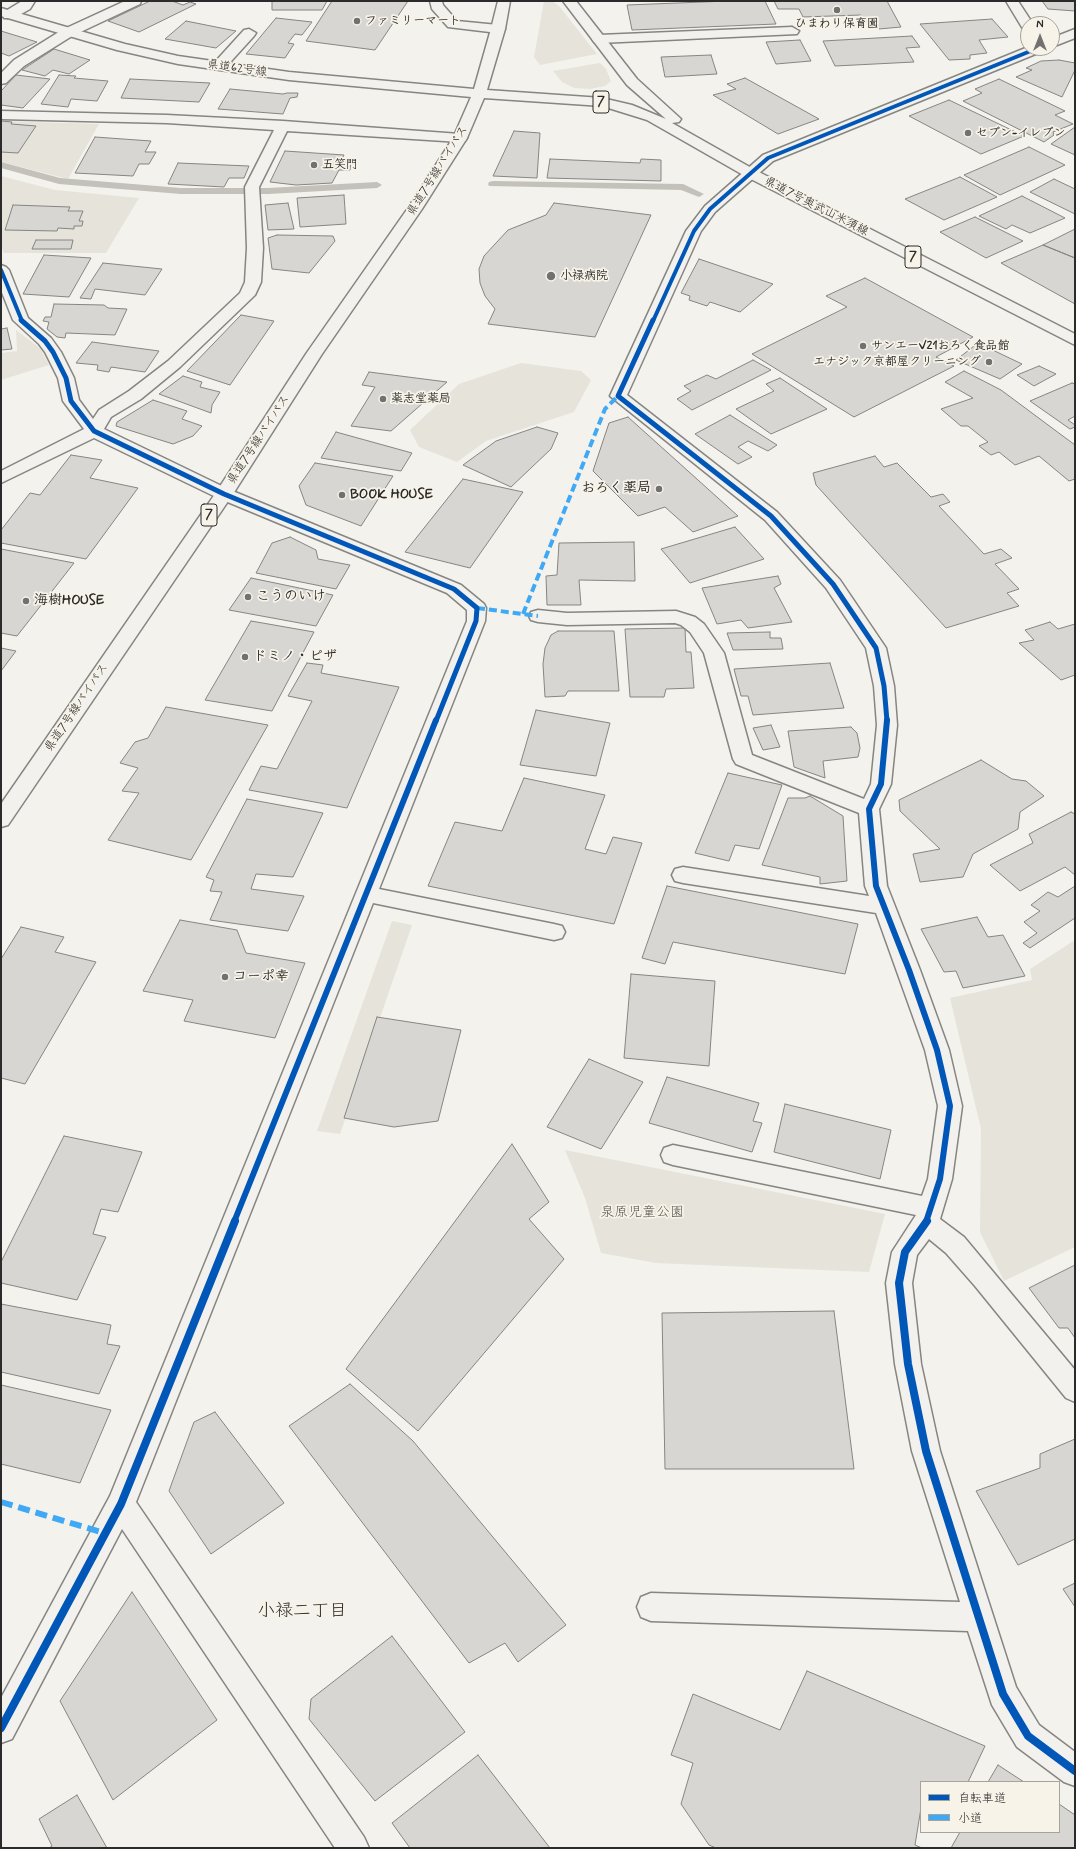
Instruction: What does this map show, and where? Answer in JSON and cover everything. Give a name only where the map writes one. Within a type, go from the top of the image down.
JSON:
[{"type":"street","points":[[5,13],[25,6],[29,1]]},
{"type":"street","points":[[1,80],[19,63],[67,33],[135,1]]},
{"type":"street","points":[[436,1],[437,6],[453,24],[498,29]]},
{"type":"street","name":"7","points":[[479,94],[498,29],[504,1]]},
{"type":"street","points":[[569,1],[632,82],[712,150]]},
{"type":"street","points":[[1012,1],[1022,16]]},
{"type":"street","name":"県道62号線","points":[[5,13],[67,33],[151,54],[219,66],[289,76],[479,94]]},
{"type":"street","points":[[599,39],[792,31]]},
{"type":"street","points":[[219,66],[249,33]]},
{"type":"street","points":[[1060,40],[1075,33]]},
{"type":"street","points":[[1060,47],[1067,49]]},
{"type":"street","points":[[1020,55],[768,158],[750,173],[710,209],[694,231],[618,396],[771,516],[833,584],[876,648],[884,686],[887,725],[881,784],[869,809],[876,886],[938,1050],[950,1106],[940,1179],[928,1216],[905,1252],[899,1283],[908,1364],[926,1451],[977,1617],[1003,1694],[1028,1736],[1075,1771]]},
{"type":"street","points":[[1,61],[19,63]]},
{"type":"street","name":"県道7号線バイパス","points":[[1,820],[224,494],[314,354],[411,215],[460,138],[479,94]]},
{"type":"street","name":"県道7号奥武山米須線","points":[[479,94],[602,102],[652,117],[750,173],[1075,340]]},
{"type":"street","points":[[1,115],[167,120],[460,138]]},
{"type":"street","points":[[1,478],[94,430],[105,414],[134,395],[174,364],[247,295],[253,282],[254,254],[252,192],[283,126]]},
{"type":"street","points":[[1,270],[21,320],[45,341],[54,352],[66,378],[70,401],[94,430],[224,494],[454,589],[477,608],[476,621],[121,1504],[100,1540],[1,1728]]},
{"type":"street","points":[[538,616],[567,619],[676,617],[688,621],[697,628],[714,653],[743,759],[869,809]]},
{"type":"street","points":[[683,875],[884,906]]},
{"type":"street","points":[[366,894],[554,932]]},
{"type":"street","points":[[673,1155],[928,1216],[974,1267],[1075,1390]]},
{"type":"street","points":[[121,1504],[353,1848]]},
{"type":"street","points":[[652,1607],[977,1617]]},
{"type":"green space","points":[[544,1],[552,1],[559,6],[597,54],[540,65],[534,57]]},
{"type":"green space","points":[[600,63],[606,69],[611,81],[605,86],[590,89],[574,88],[562,82],[553,71]]},
{"type":"green space","points":[[1,121],[99,124],[68,179],[1,162]]},
{"type":"green space","points":[[1,176],[55,190],[139,198],[106,253],[4,253],[1,246]]},
{"type":"green space","points":[[16,330],[40,348],[49,365],[1,380],[1,353],[17,351]]},
{"type":"green space","points":[[521,363],[581,371],[591,380],[574,412],[486,441],[457,462],[419,447],[410,430],[459,384]]},
{"type":"green space","points":[[392,921],[412,925],[340,1134],[317,1131]]},
{"type":"green space","points":[[1075,940],[1075,1247],[1004,1281],[980,1232],[981,1129],[950,998],[1032,980],[1030,969]]},
{"type":"green space","name":"泉原児童公園","points":[[565,1150],[885,1214],[869,1272],[656,1263],[601,1253],[585,1198]]},
{"type":"building","points":[[150,1],[172,1],[183,5],[190,2],[196,4],[139,32],[108,21]]},
{"type":"building","points":[[272,1],[327,1],[322,10],[272,10]]},
{"type":"building","name":"ファミリーマート","points":[[332,1],[408,1],[375,50],[306,41]]},
{"type":"building","points":[[765,1],[776,24],[632,30],[627,5]]},
{"type":"building","points":[[774,1],[887,1],[901,27],[879,29],[878,25],[863,21],[861,15],[803,17],[799,9],[778,9]]},
{"type":"building","points":[[1042,1],[1075,1],[1075,11],[1048,9]]},
{"type":"building","points":[[276,18],[312,22],[302,35],[295,34],[288,43],[294,44],[285,58],[246,54]]},
{"type":"building","points":[[992,19],[1008,37],[979,40],[987,53],[970,55],[970,59],[949,60],[920,24]]},
{"type":"building","points":[[186,21],[236,31],[216,48],[165,39]]},
{"type":"building","points":[[1,31],[37,42],[9,56],[1,53]]},
{"type":"building","points":[[912,36],[920,47],[906,48],[914,62],[835,66],[823,41]]},
{"type":"building","points":[[800,40],[811,61],[776,64],[766,42]]},
{"type":"building","points":[[54,49],[90,60],[69,74],[53,70],[45,76],[22,70]]},
{"type":"building","points":[[711,55],[717,74],[665,77],[661,57]]},
{"type":"building","points":[[1059,60],[1075,63],[1075,70],[1062,97],[1016,77],[1032,70],[1026,68],[1041,61]]},
{"type":"building","points":[[16,75],[50,79],[23,108],[1,105],[1,91]]},
{"type":"building","points":[[59,75],[108,81],[97,101],[71,99],[68,107],[41,104]]},
{"type":"building","points":[[745,78],[819,119],[778,134],[713,95],[736,89],[727,84]]},
{"type":"building","points":[[130,79],[210,83],[199,102],[121,98]]},
{"type":"building","points":[[999,79],[1065,111],[1055,115],[1073,124],[1053,132],[1054,135],[1044,142],[963,101],[982,93],[975,89]]},
{"type":"building","points":[[230,89],[283,94],[298,93],[297,97],[290,98],[283,114],[218,109]]},
{"type":"building","points":[[949,100],[1024,136],[981,154],[909,116]]},
{"type":"building","points":[[1,121],[12,122],[11,124],[36,126],[18,153],[1,152]]},
{"type":"building","points":[[1075,127],[1075,155],[1051,144]]},
{"type":"building","points":[[514,131],[540,133],[537,178],[493,176]]},
{"type":"building","points":[[95,137],[151,141],[145,152],[156,152],[149,164],[139,164],[133,176],[75,173]]},
{"type":"building","points":[[1029,147],[1065,165],[1000,195],[964,175]]},
{"type":"building","name":"五笑門","points":[[285,151],[344,155],[341,161],[351,161],[350,170],[339,170],[332,183],[296,185],[270,182]]},
{"type":"building","points":[[550,159],[640,163],[641,159],[661,160],[661,181],[547,178]]},
{"type":"building","points":[[178,163],[249,166],[244,178],[229,178],[224,187],[168,184]]},
{"type":"building","points":[[960,177],[997,197],[944,220],[905,199]]},
{"type":"building","points":[[1054,179],[1075,189],[1075,214],[1030,192]]},
{"type":"building","points":[[344,195],[346,224],[300,227],[297,198]]},
{"type":"building","points":[[1022,196],[1065,218],[1030,233],[1012,225],[1006,229],[979,216]]},
{"type":"building","points":[[288,203],[294,229],[268,230],[265,205]]},
{"type":"building","name":"小禄病院","points":[[554,203],[651,215],[595,337],[488,324],[495,309],[485,296],[480,283],[479,269],[484,256],[508,230],[546,215]]},
{"type":"building","points":[[13,205],[70,207],[68,211],[83,211],[79,221],[83,221],[82,226],[74,226],[74,229],[58,228],[57,231],[5,230]]},
{"type":"building","points":[[975,217],[1023,241],[986,258],[940,232]]},
{"type":"building","points":[[1075,229],[1075,258],[1043,245]]},
{"type":"building","points":[[277,235],[333,236],[335,241],[309,273],[272,269],[268,238]]},
{"type":"building","points":[[36,240],[73,240],[71,249],[32,249]]},
{"type":"building","points":[[1043,245],[1075,258],[1075,304],[1001,263]]},
{"type":"building","points":[[44,255],[91,258],[69,297],[23,294]]},
{"type":"building","points":[[699,259],[773,284],[740,312],[710,302],[707,306],[689,300],[690,296],[681,293]]},
{"type":"building","points":[[103,263],[162,269],[145,295],[95,289],[91,299],[80,298]]},
{"type":"building","name":"サンエーV21おろく食品館","points":[[865,278],[973,337],[936,357],[954,366],[854,417],[752,354],[847,307],[826,296]]},
{"type":"building","points":[[54,304],[104,305],[108,308],[127,309],[115,335],[66,333],[65,338],[57,337],[47,329],[49,322],[43,321],[45,317],[51,317]]},
{"type":"building","points":[[241,315],[274,321],[230,385],[187,371]]},
{"type":"building","points":[[7,328],[12,349],[1,350],[1,329]]},
{"type":"building","points":[[92,342],[159,351],[145,372],[111,367],[109,372],[97,370],[98,365],[76,363]]},
{"type":"building","name":"エナジック京都屋クリーニング","points":[[978,343],[1022,364],[1000,379],[956,360]]},
{"type":"building","points":[[753,360],[771,370],[692,410],[677,399],[691,391],[684,386],[707,375],[716,379]]},
{"type":"building","points":[[1039,366],[1056,374],[1034,386],[1017,375]]},
{"type":"building","points":[[964,371],[1001,390],[1075,445],[1075,479],[1069,481],[1039,456],[1015,465],[999,452],[991,455],[979,446],[988,442],[968,426],[961,426],[941,409],[973,398],[945,382]]},
{"type":"building","points":[[369,372],[447,382],[391,431],[351,426],[375,387],[362,385]]},
{"type":"building","points":[[183,376],[202,382],[200,387],[220,392],[212,405],[211,413],[159,394]]},
{"type":"building","points":[[780,378],[827,409],[771,434],[736,409],[774,391],[766,384]]},
{"type":"building","points":[[1072,383],[1075,384],[1075,416],[1068,420],[1075,425],[1075,427],[1070,429],[1030,401]]},
{"type":"building","points":[[153,400],[187,411],[182,419],[202,426],[193,436],[173,444],[116,426],[117,422]]},
{"type":"building","points":[[730,415],[777,445],[768,451],[748,441],[738,447],[752,457],[738,464],[695,434]]},
{"type":"building","name":"おろく薬局","points":[[628,417],[738,516],[693,532],[665,507],[638,516],[593,471],[609,423]]},
{"type":"building","points":[[537,427],[558,433],[551,449],[511,487],[463,465],[496,441]]},
{"type":"building","points":[[336,432],[412,453],[401,471],[321,458]]},
{"type":"building","points":[[71,455],[102,460],[90,478],[138,488],[86,559],[1,543],[1,530],[30,493],[40,495]]},
{"type":"building","points":[[875,456],[884,467],[897,463],[931,497],[943,494],[950,502],[939,506],[984,554],[1001,549],[1012,558],[995,564],[1019,589],[1007,593],[1019,606],[946,628],[816,485],[813,473]]},
{"type":"building","name":"BOOK HOUSE","points":[[315,463],[393,476],[361,526],[306,505],[299,486]]},
{"type":"building","points":[[463,479],[523,492],[470,568],[405,552]]},
{"type":"building","points":[[735,527],[764,559],[690,583],[661,549]]},
{"type":"building","points":[[290,537],[316,550],[318,559],[350,565],[336,589],[256,573],[272,543]]},
{"type":"building","points":[[634,542],[635,581],[579,580],[581,605],[547,605],[546,576],[557,575],[559,543]]},
{"type":"building","points":[[1,549],[74,563],[17,636],[1,633]]},
{"type":"building","points":[[778,576],[781,584],[774,588],[792,622],[748,628],[741,620],[717,624],[702,588]]},
{"type":"building","points":[[251,578],[333,595],[316,626],[229,610]]},
{"type":"building","points":[[251,621],[314,632],[272,711],[205,700]]},
{"type":"building","points":[[1050,622],[1058,629],[1075,624],[1075,675],[1061,680],[1019,643],[1034,640],[1025,630]]},
{"type":"building","points":[[685,628],[686,652],[691,652],[694,688],[666,689],[664,697],[630,697],[625,629]]},
{"type":"building","points":[[558,631],[614,631],[619,691],[568,691],[565,696],[545,697],[543,664],[545,648],[551,635]]},
{"type":"building","points":[[770,632],[770,638],[781,638],[783,649],[733,650],[727,633]]},
{"type":"building","points":[[1,648],[16,651],[1,671]]},
{"type":"building","points":[[307,663],[323,665],[321,673],[399,687],[347,808],[249,790],[261,766],[277,769],[312,701],[288,696]]},
{"type":"building","points":[[830,663],[844,708],[753,715],[748,696],[741,696],[734,669]]},
{"type":"building","points":[[166,707],[268,725],[191,860],[108,840],[139,793],[122,791],[138,768],[120,763],[135,742],[148,738]]},
{"type":"building","points":[[536,710],[610,723],[596,776],[520,765]]},
{"type":"building","points":[[771,725],[780,747],[763,750],[753,728]]},
{"type":"building","points":[[851,727],[857,733],[860,748],[858,757],[823,761],[825,778],[794,767],[788,731]]},
{"type":"building","points":[[981,760],[1012,779],[1026,781],[1044,796],[1020,812],[1018,829],[973,854],[963,877],[920,882],[913,854],[940,849],[900,811],[899,800]]},
{"type":"building","points":[[728,773],[782,785],[759,849],[735,845],[729,861],[695,853]]},
{"type":"building","points":[[524,778],[605,795],[585,849],[606,854],[613,837],[642,843],[614,924],[428,886],[455,822],[502,831]]},
{"type":"building","points":[[810,796],[843,816],[847,881],[820,884],[820,877],[762,865],[788,798],[805,798]]},
{"type":"building","points":[[247,799],[323,813],[293,877],[256,874],[251,889],[304,896],[288,931],[210,920],[222,892],[210,891],[214,880],[206,877]]},
{"type":"building","points":[[1071,812],[1075,814],[1075,875],[1065,867],[1020,891],[990,865],[1033,843],[1029,834]]},
{"type":"building","points":[[667,886],[858,924],[845,974],[673,942],[665,964],[642,958]]},
{"type":"building","points":[[1075,886],[1075,918],[1030,948],[1023,943],[1037,933],[1024,922],[1040,911],[1031,905],[1048,892],[1058,897]]},
{"type":"building","points":[[977,917],[988,937],[1003,935],[1025,976],[963,988],[956,971],[944,972],[921,929]]},
{"type":"building","name":"コーポ幸","points":[[180,920],[237,930],[246,953],[305,963],[275,1038],[184,1021],[193,1000],[143,991]]},
{"type":"building","points":[[21,927],[64,937],[55,952],[96,962],[25,1084],[1,1078],[1,959]]},
{"type":"building","points":[[631,974],[715,981],[709,1066],[624,1058]]},
{"type":"building","points":[[377,1017],[461,1030],[438,1121],[394,1127],[344,1118]]},
{"type":"building","points":[[589,1059],[643,1082],[601,1149],[547,1127]]},
{"type":"building","points":[[667,1077],[759,1103],[753,1121],[762,1123],[752,1152],[649,1123]]},
{"type":"building","points":[[785,1104],[891,1130],[880,1179],[774,1152]]},
{"type":"building","points":[[64,1136],[142,1152],[118,1212],[101,1209],[93,1234],[106,1237],[77,1300],[1,1283],[1,1262]]},
{"type":"building","points":[[512,1144],[549,1202],[529,1219],[564,1259],[418,1431],[346,1369]]},
{"type":"building","points":[[1075,1265],[1075,1338],[1068,1328],[1059,1328],[1029,1288]]},
{"type":"building","points":[[1,1304],[111,1325],[107,1344],[120,1346],[99,1394],[1,1372]]},
{"type":"building","points":[[834,1311],[854,1469],[665,1469],[662,1313]]},
{"type":"building","points":[[350,1384],[413,1441],[566,1625],[518,1662],[505,1643],[469,1663],[289,1426]]},
{"type":"building","points":[[1,1385],[111,1410],[80,1483],[1,1464]]},
{"type":"building","points":[[215,1412],[284,1503],[211,1554],[169,1491],[194,1422]]},
{"type":"building","points":[[1075,1439],[1075,1539],[1018,1565],[976,1491],[1040,1468],[1040,1454]]},
{"type":"building","points":[[1075,1583],[1075,1607],[1063,1589]]},
{"type":"building","points":[[132,1592],[217,1720],[113,1800],[60,1701]]},
{"type":"building","points":[[392,1636],[465,1732],[375,1801],[309,1719],[311,1699]]},
{"type":"building","points":[[807,1671],[985,1746],[968,1781],[920,1781],[920,1814],[915,1845],[922,1848],[716,1848],[709,1845],[681,1804],[693,1763],[671,1755],[693,1694],[780,1730]]},
{"type":"building","points":[[478,1755],[550,1848],[410,1848],[392,1823]]},
{"type":"building","points":[[998,1765],[1022,1781],[989,1781]]},
{"type":"building","points":[[77,1795],[107,1848],[49,1848],[52,1846],[39,1819]]},
{"type":"building","points":[[1060,1805],[1075,1815],[1075,1848],[951,1848],[959,1833],[1060,1833]]},
{"type":"waterway","points":[[1,165],[59,181],[181,191],[268,191],[377,185]]},
{"type":"waterway","points":[[493,184],[683,187],[699,194]]},
{"type":"marked path","points":[[523,614],[605,409],[618,396]]},
{"type":"marked path","points":[[477,608],[538,616]]},
{"type":"marked path","points":[[1,1502],[104,1533]]},
{"type":"cycle path","points":[[1020,55],[768,158],[710,209],[694,231],[618,396],[771,516],[833,584],[876,648],[884,686],[887,725],[881,784],[869,809],[876,886],[909,970],[937,1050],[950,1106],[940,1179],[926,1223],[905,1252],[899,1283],[908,1364],[926,1451],[1003,1694],[1028,1736],[1075,1771]]},
{"type":"cycle path","points":[[1,270],[21,320],[45,341],[53,352],[66,378],[71,401],[94,431],[224,494],[454,589],[477,608],[476,621],[121,1504],[104,1533],[1,1728]]},
{"type":"place","name":"ひまわり保育園","points":[[837,10]]},
{"type":"place","name":"ファミリーマート","points":[[357,21]]},
{"type":"place","name":"セブン-イレブン","points":[[968,133]]},
{"type":"place","name":"五笑門","points":[[314,165]]},
{"type":"place","name":"小禄病院","points":[[551,276]]},
{"type":"place","name":"サンエーV21おろく食品館","points":[[863,346]]},
{"type":"place","name":"エナジック京都屋クリーニング","points":[[989,362]]},
{"type":"place","name":"薬志堂薬局","points":[[383,399]]},
{"type":"place","name":"おろく薬局","points":[[659,489]]},
{"type":"place","name":"BOOK HOUSE","points":[[342,495]]},
{"type":"place","name":"こうのいけ","points":[[248,597]]},
{"type":"place","name":"海樹HOUSE","points":[[26,601]]},
{"type":"place","name":"ドミノ・ピザ","points":[[245,657]]},
{"type":"place","name":"コーポ幸","points":[[225,977]]},
{"type":"district","name":"小禄二丁目","points":[[302,1612]]}]
